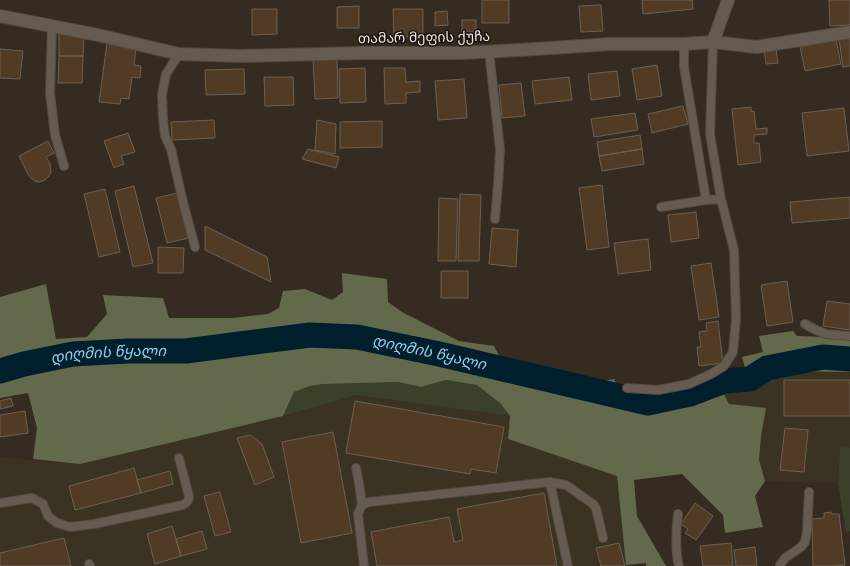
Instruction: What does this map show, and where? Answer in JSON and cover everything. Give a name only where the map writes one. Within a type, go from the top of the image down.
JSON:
[{"type":"street","points":[[713,42],[728,0]]},
{"type":"street","name":"თამარ მეფის ქუჩა","points":[[0,16],[98,35],[179,54],[241,56],[352,53],[460,53],[611,44],[684,44],[713,42],[757,47],[850,32]]},
{"type":"lane","points":[[52,26],[50,93],[55,135],[64,166]]},
{"type":"lane","points":[[627,388],[658,390],[689,384],[712,374],[724,366],[733,352],[736,319],[734,250],[721,199],[710,134],[713,42]]},
{"type":"lane","points":[[684,44],[684,67],[706,200]]},
{"type":"lane","points":[[489,51],[500,148],[495,219]]},
{"type":"lane","points":[[179,54],[166,74],[162,95],[163,119],[165,136],[171,149],[195,247]]},
{"type":"lane","points":[[661,207],[721,199]]},
{"type":"lane","points":[[805,324],[826,334],[850,336]]},
{"type":"lane","points":[[0,503],[32,498],[43,504],[48,516],[57,523],[70,527],[94,524],[183,505],[186,503],[189,496],[179,458]]},
{"type":"lane","points":[[356,468],[362,505],[358,514],[364,566]]},
{"type":"lane","points":[[362,505],[368,502],[550,482],[566,485],[594,504],[603,538]]},
{"type":"lane","points":[[550,482],[568,566]]},
{"type":"lane","points":[[780,566],[785,558],[801,547],[805,542],[809,492]]},
{"type":"lane","points":[[678,514],[676,527],[679,566]]},
{"type":"shaded area","points":[[782,371],[850,372],[850,448],[840,448],[838,483],[765,481],[759,460],[761,436],[766,408],[729,404],[724,393]]},
{"type":"shaded area","points":[[357,395],[510,416],[508,439],[617,476],[626,566],[0,566],[0,457],[80,464],[283,416]]},
{"type":"green space","points":[[342,273],[387,279],[388,302],[402,312],[459,341],[494,346],[501,359],[596,382],[614,379],[620,391],[647,396],[685,391],[729,371],[745,368],[742,357],[763,352],[759,336],[793,331],[797,336],[850,338],[850,372],[782,371],[724,394],[729,404],[766,408],[761,436],[759,460],[765,481],[755,496],[763,527],[725,533],[723,515],[682,474],[634,480],[637,516],[666,566],[646,566],[646,563],[626,565],[617,476],[508,439],[510,416],[500,403],[477,385],[446,380],[421,387],[398,382],[323,384],[310,386],[294,392],[283,416],[80,464],[33,459],[37,428],[28,393],[0,398],[0,297],[46,284],[56,339],[87,337],[107,314],[103,295],[163,298],[169,318],[233,318],[268,314],[279,308],[283,291],[305,289],[332,300],[343,292]]},
{"type":"green space","points":[[446,380],[477,385],[500,403],[510,416],[357,395],[283,416],[294,392],[310,386],[323,384],[398,382],[421,387]]},
{"type":"green space","points":[[840,447],[850,448],[850,531],[846,532],[838,483]]},
{"type":"building","points":[[482,0],[509,0],[509,23],[482,23]]},
{"type":"building","points":[[642,0],[692,0],[693,9],[643,14]]},
{"type":"building","points":[[829,0],[850,0],[850,25],[830,26]]},
{"type":"building","points":[[601,5],[603,31],[581,32],[579,6]]},
{"type":"building","points":[[359,6],[359,28],[337,28],[337,7]]},
{"type":"building","points":[[252,9],[277,9],[277,34],[252,35]]},
{"type":"building","points":[[393,9],[423,9],[423,37],[394,37]]},
{"type":"building","points":[[447,11],[448,25],[435,26],[435,12]]},
{"type":"building","points":[[462,20],[476,20],[476,32],[462,32]]},
{"type":"building","points":[[59,34],[84,34],[83,56],[59,56]]},
{"type":"building","points":[[850,38],[850,66],[843,67],[839,39]]},
{"type":"building","points":[[836,40],[841,64],[805,71],[800,47]]},
{"type":"building","points":[[107,43],[136,47],[134,65],[141,66],[140,78],[132,77],[129,99],[121,98],[120,104],[99,102]]},
{"type":"building","points":[[0,49],[23,51],[20,79],[0,78]]},
{"type":"building","points":[[776,49],[778,63],[766,64],[764,50]]},
{"type":"building","points":[[59,56],[83,56],[82,83],[58,83]]},
{"type":"building","points":[[337,58],[338,98],[315,99],[313,59]]},
{"type":"building","points":[[657,65],[662,96],[637,100],[632,69]]},
{"type":"building","points":[[365,68],[366,102],[340,103],[339,69]]},
{"type":"building","points":[[384,68],[405,68],[406,82],[420,81],[420,92],[406,93],[406,103],[385,104]]},
{"type":"building","points":[[244,69],[245,94],[206,95],[205,70]]},
{"type":"building","points":[[617,71],[620,96],[591,100],[588,74]]},
{"type":"building","points":[[264,77],[293,77],[294,105],[265,106]]},
{"type":"building","points":[[569,77],[572,100],[535,104],[532,81]]},
{"type":"building","points":[[464,79],[467,118],[438,120],[435,81]]},
{"type":"building","points":[[521,83],[525,116],[502,118],[499,85]]},
{"type":"building","points":[[683,106],[688,124],[652,133],[648,114]]},
{"type":"building","points":[[751,107],[751,112],[754,111],[756,129],[767,128],[767,134],[754,135],[754,143],[759,143],[761,162],[738,165],[732,109]]},
{"type":"building","points":[[844,108],[849,151],[807,156],[802,113]]},
{"type":"building","points":[[635,113],[638,130],[594,137],[591,119]]},
{"type":"building","points":[[214,120],[215,138],[172,140],[171,122]]},
{"type":"building","points":[[317,120],[336,124],[335,154],[315,150]]},
{"type":"building","points":[[382,121],[382,147],[340,148],[340,122]]},
{"type":"building","points":[[128,133],[135,152],[121,156],[124,164],[114,168],[104,141]]},
{"type":"building","points":[[640,135],[642,149],[599,156],[597,142]]},
{"type":"building","points":[[48,141],[54,153],[46,157],[50,164],[51,173],[45,180],[39,182],[35,181],[28,174],[19,156]]},
{"type":"building","points":[[308,149],[339,157],[336,168],[302,159]]},
{"type":"building","points":[[642,149],[644,164],[602,171],[599,156]]},
{"type":"building","points":[[602,185],[609,247],[587,250],[579,188]]},
{"type":"building","points":[[134,186],[153,263],[133,267],[115,191]]},
{"type":"building","points":[[105,189],[120,252],[99,257],[84,194]]},
{"type":"building","points":[[177,193],[189,238],[167,243],[156,198]]},
{"type":"building","points":[[460,194],[481,195],[479,261],[458,261]]},
{"type":"building","points":[[850,197],[850,218],[792,223],[790,202]]},
{"type":"building","points":[[439,198],[458,199],[456,261],[438,261]]},
{"type":"building","points":[[696,212],[699,238],[671,242],[668,215]]},
{"type":"building","points":[[205,226],[267,257],[271,282],[205,250]]},
{"type":"building","points":[[492,228],[518,230],[516,267],[489,264]]},
{"type":"building","points":[[648,239],[651,270],[618,274],[614,243]]},
{"type":"building","points":[[158,247],[184,248],[183,273],[158,273]]},
{"type":"building","points":[[711,263],[719,317],[699,320],[691,266]]},
{"type":"building","points":[[441,271],[468,271],[468,298],[441,298]]},
{"type":"building","points":[[787,281],[793,322],[767,326],[761,285]]},
{"type":"building","points":[[827,301],[850,304],[850,330],[823,326]]},
{"type":"building","points":[[718,321],[723,363],[699,366],[697,347],[701,347],[699,332],[707,331],[706,323]]},
{"type":"building","points":[[784,380],[850,380],[850,416],[784,416]]},
{"type":"building","points":[[11,398],[13,406],[0,409],[0,401]]},
{"type":"building","points":[[355,401],[504,427],[496,473],[471,469],[470,474],[346,453]]},
{"type":"building","points":[[25,411],[28,433],[0,437],[0,415]]},
{"type":"building","points":[[785,428],[808,430],[804,472],[780,470]]},
{"type":"building","points":[[333,432],[352,533],[301,543],[282,442]]},
{"type":"building","points":[[250,435],[262,444],[274,477],[255,485],[237,438]]},
{"type":"building","points":[[134,468],[141,493],[75,510],[69,486]]},
{"type":"building","points":[[170,471],[173,484],[141,493],[137,480]]},
{"type":"building","points":[[220,492],[231,532],[215,536],[204,496]]},
{"type":"building","points":[[544,493],[557,566],[377,566],[371,532],[449,517],[454,542],[463,540],[457,509]]},
{"type":"building","points":[[695,503],[713,516],[696,540],[685,533],[688,529],[681,524]]},
{"type":"building","points":[[831,512],[831,514],[839,514],[845,565],[813,566],[812,519],[824,518],[824,513]]},
{"type":"building","points":[[172,526],[181,556],[155,564],[147,534]]},
{"type":"building","points":[[202,531],[207,549],[181,556],[176,539]]},
{"type":"building","points":[[64,538],[71,566],[0,566],[0,553]]},
{"type":"building","points":[[619,543],[625,566],[601,566],[596,548]]},
{"type":"building","points":[[731,543],[733,566],[703,566],[700,546]]},
{"type":"building","points":[[755,547],[757,566],[736,566],[734,550]]},
{"type":"waterway","name":"დიღმის წყალი","points":[[0,371],[24,364],[73,354],[128,351],[186,351],[310,335],[357,337],[439,354],[648,403],[690,394],[724,381],[750,379],[767,368],[823,357],[850,359]]}]
